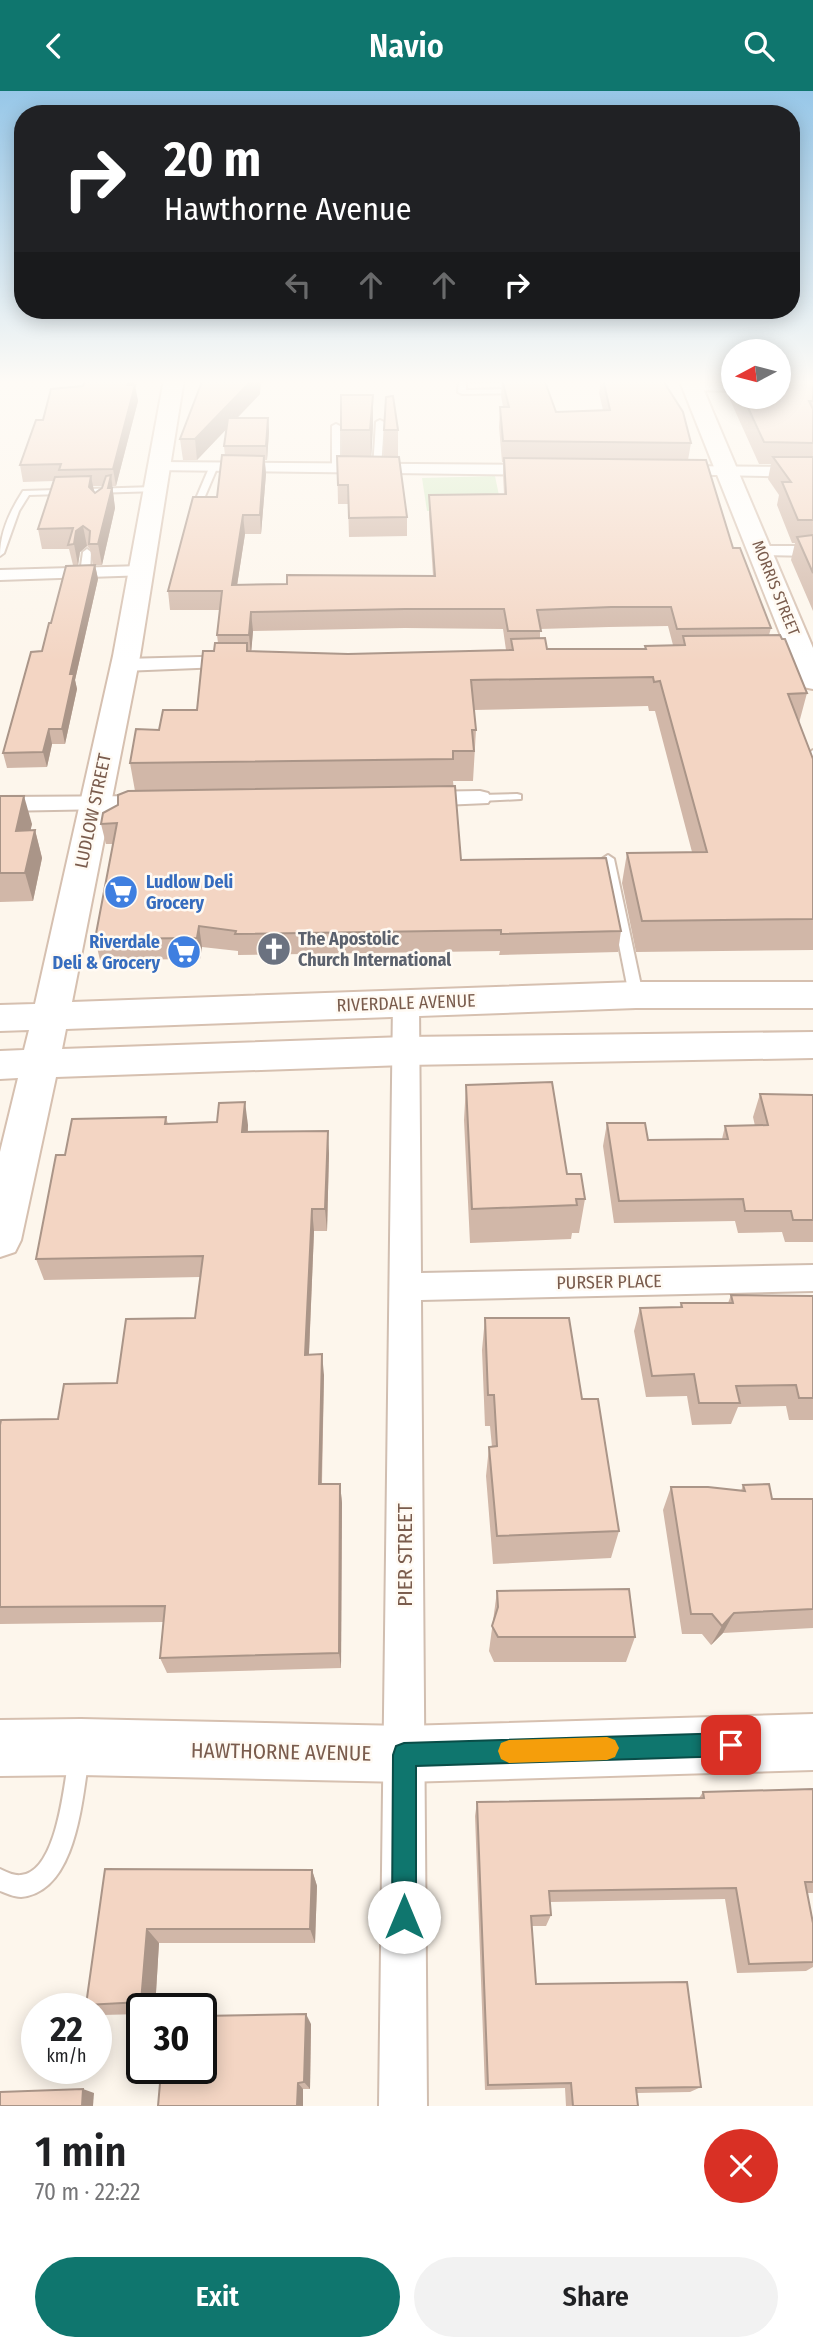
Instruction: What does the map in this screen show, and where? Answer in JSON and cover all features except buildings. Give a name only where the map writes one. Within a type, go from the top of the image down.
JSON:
[{"type":"street","name":"LUDLOW STREET","points":[[0,1240],[95,805],[142,571],[157,473]]},
{"type":"street","points":[[156,478],[184,473]]},
{"type":"street","name":"MORRIS STREET","points":[[729,473],[800,655],[813,681]]},
{"type":"street","points":[[761,551],[813,551]]},
{"type":"street","points":[[0,575],[142,571]]},
{"type":"street","points":[[123,665],[260,662]]},
{"type":"street","points":[[397,799],[480,797]]},
{"type":"street","points":[[0,804],[177,803]]},
{"type":"street","name":"RIVERDALE AVENUE","points":[[0,1018],[636,995],[813,995]]},
{"type":"street","name":"PIER STREET","points":[[403,2106],[406,1003]]},
{"type":"street","points":[[0,1065],[405,1051],[813,1045]]},
{"type":"street","name":"PURSER PLACE","points":[[405,1287],[813,1278]]},
{"type":"street","name":"HAWTHORNE AVENUE","points":[[0,1748],[81,1747],[404,1755],[813,1742]]},
{"type":"lane","points":[[196,508],[211,473]]},
{"type":"lane","points":[[0,552],[15,511],[26,493],[102,495],[156,478]]},
{"type":"lane","points":[[85,573],[87,552]]},
{"type":"lane","points":[[813,753],[804,762],[813,786]]},
{"type":"lane","points":[[480,797],[517,797]]},
{"type":"lane","points":[[608,859],[636,995]]},
{"type":"lane","points":[[0,1880],[22,1886],[44,1878],[60,1852],[81,1747]]},
{"type":"green space","points":[[495,476],[502,510],[427,511],[422,478]]},
{"type":"slow traffic","points":[[509,1751],[607,1748]]},
{"type":"place","name":"Ludlow Deli Grocery","points":[[121,892]]},
{"type":"place","name":"The Apostolic Church International","points":[[274,949]]},
{"type":"place","name":"Riverdale Deli & Grocery","points":[[184,952]]},
{"type":"route","points":[[404,1917],[404,1755],[731,1745]]}]
